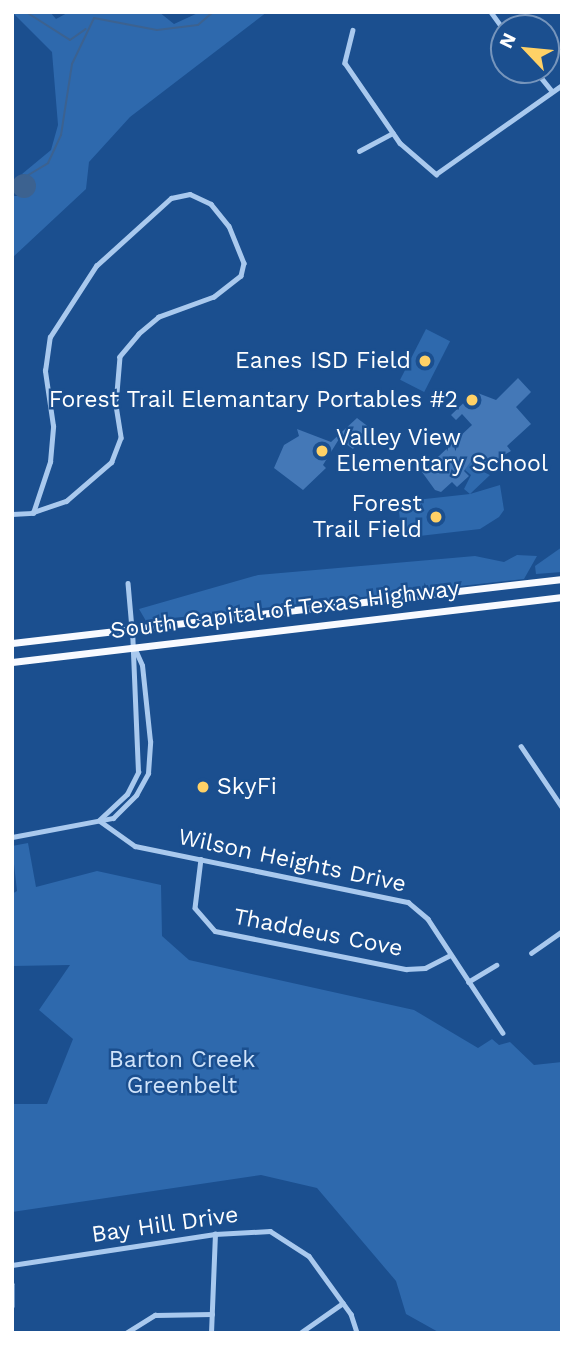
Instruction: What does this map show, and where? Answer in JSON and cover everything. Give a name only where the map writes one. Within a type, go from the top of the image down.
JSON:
[{"type":"highway","name":"South Capital of Texas Highway","points":[[12,643],[562,579]]},
{"type":"highway","name":"South Capital of Texas Highway","points":[[12,662],[562,597]]},
{"type":"street","points":[[353,30],[345,63],[393,133],[436,174],[562,85]]},
{"type":"street","points":[[546,84],[552,92]]},
{"type":"street","points":[[359,151],[393,133]]},
{"type":"street","points":[[12,514],[33,513],[67,501],[112,461],[121,438],[116,405],[120,357],[139,334],[159,317],[214,297],[241,276],[244,263],[236,238],[211,204],[190,194],[172,198],[141,222],[96,266],[50,337],[45,371],[53,426],[50,462],[33,513]]},
{"type":"street","points":[[12,838],[99,820],[124,808],[148,773],[149,723],[134,647],[128,583]]},
{"type":"street","points":[[521,746],[562,807]]},
{"type":"street","name":"Wilson Heights Drive","points":[[99,820],[124,842],[408,902],[428,919],[503,1033]]},
{"type":"street","name":"Thaddeus Cove","points":[[201,859],[195,908],[215,930],[406,969],[425,968],[450,955]]},
{"type":"street","points":[[531,953],[562,931]]},
{"type":"street","points":[[468,982],[496,965]]},
{"type":"street","name":"Bay Hill Drive","points":[[12,1265],[251,1230],[288,1238],[344,1303],[357,1333]]},
{"type":"street","points":[[211,1333],[215,1234]]},
{"type":"street","points":[[12,1284],[12,1306]]},
{"type":"street","points":[[300,1333],[344,1303]]},
{"type":"street","points":[[126,1333],[155,1315],[212,1314]]},
{"type":"green space","points":[[12,12],[50,12],[56,19],[69,12],[159,12],[174,24],[200,12],[267,12],[130,117],[89,162],[86,189],[12,258],[12,196],[28,196],[30,176],[22,174],[51,150],[58,125],[52,52]]},
{"type":"green space","name":"Eanes ISD Field","points":[[426,329],[450,341],[424,392],[400,380]]},
{"type":"green space","points":[[472,456],[482,465],[477,469],[490,475],[470,494],[464,489],[471,475],[465,470]]},
{"type":"green space","name":"Forest Trail Field","points":[[500,485],[504,510],[499,517],[480,529],[402,538],[398,502],[470,494]]},
{"type":"green space","points":[[562,547],[562,572],[536,574],[535,566]]},
{"type":"green space","points":[[517,555],[537,556],[524,579],[146,621],[139,609],[258,575],[475,556],[504,562]]},
{"type":"green space","name":"Barton Creek Greenbelt","points":[[28,843],[36,887],[97,871],[161,885],[162,936],[189,960],[414,1010],[478,1048],[492,1039],[499,1045],[510,1042],[534,1065],[562,1062],[562,1333],[440,1333],[406,1314],[396,1281],[317,1188],[261,1175],[12,1212],[12,1104],[47,1104],[73,1039],[39,1010],[70,965],[12,966],[12,894],[17,891],[12,846]]},
{"type":"shaded area","points":[[24,174],[35,181],[36,186],[29,197],[24,198],[13,191],[12,186],[19,175]]},
{"type":"building","points":[[518,378],[531,392],[516,407],[531,424],[507,446],[511,451],[486,466],[476,454],[464,471],[469,476],[457,487],[452,482],[441,492],[435,490],[422,472],[472,425],[462,414],[456,420],[451,415],[475,392],[496,400]]},
{"type":"building","name":"Valley View Elementary School","points":[[357,418],[370,428],[353,449],[339,439],[323,465],[326,468],[303,490],[274,468],[284,445],[299,436],[297,429],[331,442]]},
{"type":"waterway","points":[[26,12],[70,40],[86,29]]},
{"type":"waterway","points":[[25,177],[48,163],[61,135],[72,64],[94,18],[157,30],[198,25],[213,12]]},
{"type":"place","name":"Eanes ISD Field","points":[[425,361]]},
{"type":"place","name":"Forest Trail Elemantary Portables #2","points":[[472,400]]},
{"type":"place","name":"Valley View Elementary School","points":[[322,451]]},
{"type":"place","name":"Forest Trail Field","points":[[436,517]]},
{"type":"place","name":"SkyFi","points":[[203,787]]}]
